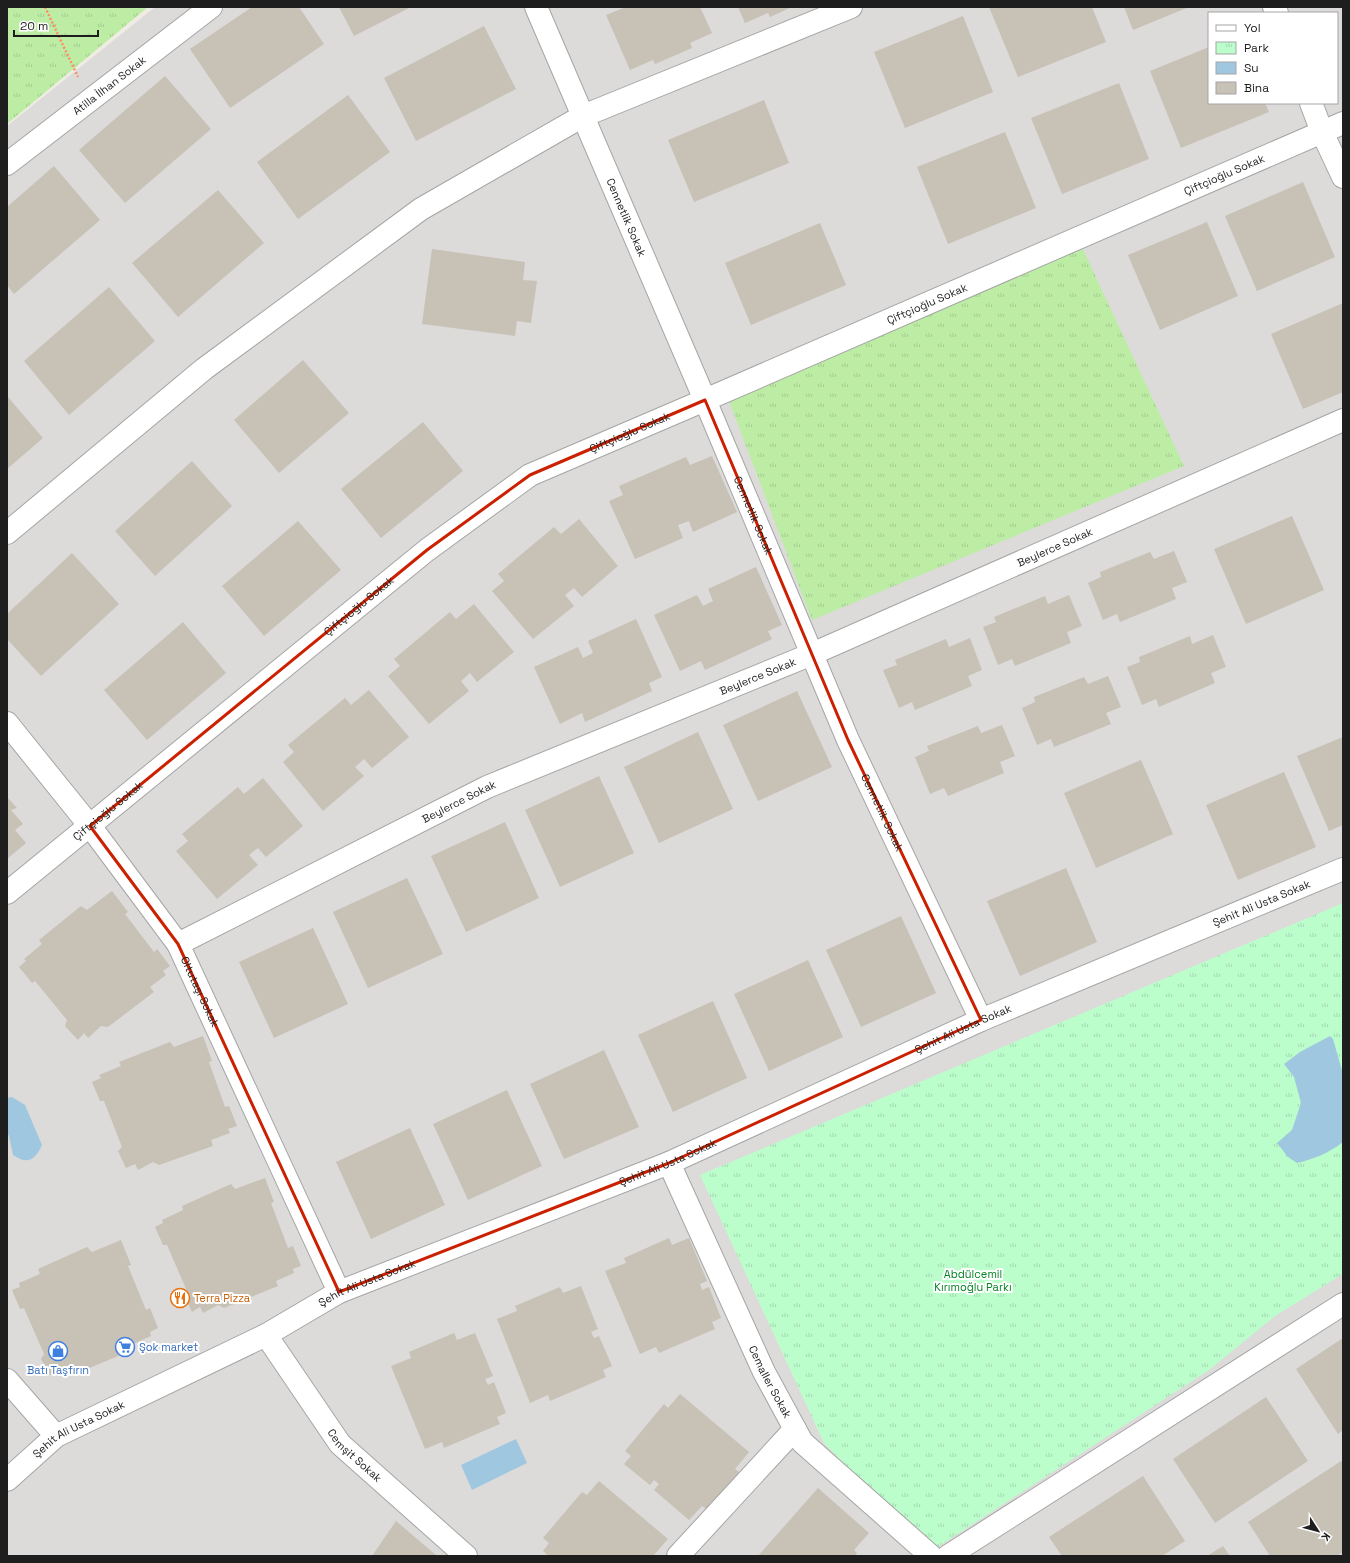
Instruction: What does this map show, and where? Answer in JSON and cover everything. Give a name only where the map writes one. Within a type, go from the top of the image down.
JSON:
[{"type":"street","name":"Atilla İlhan Sokak","points":[[7,164],[211,7]]},
{"type":"street","name":"Cennetlik Sokak","points":[[536,7],[705,400],[848,740],[981,1020]]},
{"type":"street","points":[[7,533],[204,369],[421,209],[583,116],[851,7]]},
{"type":"street","points":[[1311,104],[1322,132],[1343,177]]},
{"type":"street","name":"Çiftçioğlu Sokak","points":[[7,893],[427,550],[530,475],[1343,123]]},
{"type":"street","name":"Beylerce Sokak","points":[[178,944],[487,787],[812,654],[1343,420]]},
{"type":"street","name":"Oltutaşı Sokak","points":[[7,723],[90,826],[178,944],[339,1292]]},
{"type":"street","name":"Şehit Ali Usta Sokak","points":[[7,1480],[56,1436],[266,1335],[339,1292],[669,1163],[981,1020],[1343,869]]},
{"type":"street","name":"Cemaller Sokak","points":[[669,1163],[764,1372],[802,1442],[931,1556]]},
{"type":"street","points":[[948,1556],[1343,1304]]},
{"type":"street","name":"Cemşit Sokak","points":[[266,1335],[340,1444],[466,1556]]},
{"type":"street","points":[[7,1380],[56,1436]]},
{"type":"street","points":[[678,1556],[795,1429]]},
{"type":"path","points":[[45,7],[89,101]]},
{"type":"highlighted area","points":[[705,400],[848,740],[981,1020],[669,1163],[339,1292],[178,944],[90,826],[427,550],[530,475]]},
{"type":"shaded area","points":[[155,7],[1343,7],[1343,1556],[7,1556],[7,126]]},
{"type":"green space","points":[[7,7],[148,7],[7,124]]},
{"type":"green space","points":[[1081,245],[1184,466],[812,620],[729,401]]},
{"type":"green space","name":"Abdülcemil Kırımoğlu Parkı","points":[[1343,903],[1343,1274],[1275,1316],[1209,1370],[930,1552],[824,1443],[700,1175]]},
{"type":"water","points":[[1330,1036],[1333,1039],[1343,1074],[1343,1142],[1321,1155],[1297,1163],[1288,1157],[1277,1143],[1292,1130],[1301,1103],[1294,1077],[1284,1064],[1300,1052]]},
{"type":"water","points":[[12,1097],[25,1105],[42,1145],[34,1157],[27,1160],[23,1160],[13,1155],[7,1133],[7,1098]]},
{"type":"water","points":[[516,1439],[527,1463],[472,1490],[461,1465]]},
{"type":"building","points":[[252,7],[299,7],[324,44],[230,108],[190,49]]},
{"type":"building","points":[[339,7],[411,7],[354,36]]},
{"type":"building","points":[[626,7],[700,7],[712,33],[690,43],[692,48],[655,64],[653,60],[630,70],[606,15]]},
{"type":"building","points":[[738,7],[792,7],[770,17],[768,13],[745,23]]},
{"type":"building","points":[[989,7],[1092,7],[1106,42],[1018,77]]},
{"type":"building","points":[[1124,7],[1189,7],[1133,30]]},
{"type":"building","points":[[963,16],[993,92],[905,128],[874,52]]},
{"type":"building","points":[[484,26],[516,89],[416,141],[384,78]]},
{"type":"building","points":[[1208,47],[1208,104],[1265,104],[1269,112],[1181,148],[1150,71]]},
{"type":"building","points":[[165,76],[211,129],[125,203],[79,150]]},
{"type":"building","points":[[1119,83],[1149,159],[1062,194],[1031,118]]},
{"type":"building","points":[[348,95],[390,152],[298,219],[257,162]]},
{"type":"building","points":[[764,100],[789,163],[694,202],[668,140]]},
{"type":"building","points":[[1005,132],[1036,208],[948,244],[917,167]]},
{"type":"building","points":[[54,166],[100,220],[14,294],[7,285],[7,207]]},
{"type":"building","points":[[1303,182],[1335,257],[1257,291],[1225,216]]},
{"type":"building","points":[[218,190],[264,243],[178,317],[132,263]]},
{"type":"building","points":[[1207,222],[1238,296],[1160,330],[1128,255]]},
{"type":"building","points":[[820,223],[846,285],[751,325],[725,263]]},
{"type":"building","points":[[432,249],[525,262],[523,280],[537,281],[531,323],[517,321],[515,336],[422,324]]},
{"type":"building","points":[[109,287],[155,341],[69,415],[24,361]]},
{"type":"building","points":[[1343,303],[1343,392],[1303,409],[1271,334]]},
{"type":"building","points":[[303,360],[349,413],[279,473],[234,420]]},
{"type":"building","points":[[7,396],[43,438],[7,469]]},
{"type":"building","points":[[423,422],[463,471],[381,538],[341,489]]},
{"type":"building","points":[[712,456],[737,512],[693,532],[689,521],[678,525],[683,538],[635,559],[609,501],[623,495],[619,486],[686,457],[690,465]]},
{"type":"building","points":[[192,461],[232,506],[155,576],[115,531]]},
{"type":"building","points":[[1292,516],[1324,590],[1246,624],[1214,549]]},
{"type":"building","points":[[579,519],[618,566],[582,597],[574,588],[565,595],[574,606],[533,639],[492,591],[504,581],[498,574],[554,527],[561,534]]},
{"type":"building","points":[[298,521],[341,570],[264,636],[222,586]]},
{"type":"building","points":[[1174,551],[1187,582],[1172,588],[1176,599],[1120,622],[1117,614],[1103,620],[1088,583],[1101,577],[1100,572],[1150,552],[1154,559]]},
{"type":"building","points":[[72,553],[119,604],[41,676],[7,639],[7,614]]},
{"type":"building","points":[[756,567],[782,625],[768,631],[772,639],[705,670],[701,661],[680,671],[654,615],[697,595],[703,606],[713,601],[708,589]]},
{"type":"building","points":[[1069,595],[1082,626],[1067,632],[1071,643],[1015,666],[1012,659],[998,665],[983,627],[996,622],[994,617],[1045,596],[1048,604]]},
{"type":"building","points":[[474,604],[514,652],[477,682],[470,673],[461,681],[469,691],[429,724],[388,676],[400,666],[394,659],[450,612],[456,619]]},
{"type":"building","points":[[636,619],[662,677],[649,683],[652,691],[585,722],[582,713],[560,724],[534,667],[578,647],[583,658],[593,653],[588,641]]},
{"type":"building","points":[[183,622],[226,673],[147,740],[104,690]]},
{"type":"building","points":[[1213,635],[1226,667],[1211,673],[1215,683],[1159,707],[1156,699],[1142,705],[1127,667],[1140,662],[1139,657],[1190,636],[1192,644]]},
{"type":"building","points":[[970,638],[982,670],[968,676],[972,686],[915,710],[912,702],[899,708],[883,670],[897,665],[895,660],[946,639],[949,647]]},
{"type":"building","points":[[1108,676],[1121,707],[1106,713],[1111,724],[1054,747],[1051,739],[1037,745],[1022,708],[1035,702],[1034,697],[1084,677],[1088,684]]},
{"type":"building","points":[[369,690],[409,737],[372,768],[364,759],[355,767],[364,776],[323,811],[283,762],[294,752],[288,745],[345,698],[351,705]]},
{"type":"building","points":[[797,691],[832,767],[758,801],[723,725]]},
{"type":"building","points":[[1002,725],[1015,756],[1000,762],[1004,773],[948,796],[944,788],[930,794],[915,757],[929,751],[927,746],[978,726],[981,733]]},
{"type":"building","points":[[698,732],[733,809],[659,843],[624,767]]},
{"type":"building","points":[[1343,737],[1343,825],[1329,831],[1297,756]]},
{"type":"building","points":[[1141,760],[1173,834],[1096,868],[1064,793]]},
{"type":"building","points":[[1284,772],[1316,847],[1238,880],[1206,805]]},
{"type":"building","points":[[599,776],[634,853],[560,887],[525,810]]},
{"type":"building","points":[[263,778],[303,826],[266,857],[258,848],[249,855],[258,865],[217,899],[176,851],[188,841],[182,834],[238,787],[244,794]]},
{"type":"building","points":[[7,797],[17,808],[11,810],[23,824],[15,830],[26,843],[7,859]]},
{"type":"building","points":[[505,822],[539,898],[466,932],[431,856]]},
{"type":"building","points":[[1066,868],[1097,942],[1020,976],[987,901]]},
{"type":"building","points":[[407,878],[443,954],[368,988],[333,912]]},
{"type":"building","points":[[112,891],[128,912],[125,914],[154,952],[157,949],[170,966],[163,971],[166,975],[150,987],[154,992],[108,1027],[101,1026],[88,1038],[84,1033],[78,1040],[65,1026],[67,1020],[35,981],[32,983],[19,967],[26,961],[24,959],[42,944],[39,940],[81,906],[87,910]]},
{"type":"building","points":[[901,916],[936,993],[861,1027],[826,950]]},
{"type":"building","points":[[313,928],[348,1004],[274,1038],[239,962]]},
{"type":"building","points":[[808,960],[843,1037],[769,1071],[734,994]]},
{"type":"building","points":[[713,1001],[747,1078],[673,1112],[638,1035]]},
{"type":"building","points":[[203,1036],[212,1061],[209,1062],[225,1107],[229,1106],[237,1126],[228,1129],[230,1133],[211,1140],[213,1146],[159,1165],[153,1162],[138,1170],[135,1164],[126,1168],[118,1151],[122,1147],[104,1101],[100,1101],[92,1082],[101,1078],[99,1075],[121,1066],[119,1062],[170,1042],[174,1047]]},
{"type":"building","points":[[604,1050],[639,1127],[564,1159],[530,1084]]},
{"type":"building","points":[[507,1090],[542,1166],[468,1200],[433,1124]]},
{"type":"building","points":[[410,1128],[445,1205],[371,1239],[336,1162]]},
{"type":"building","points":[[265,1178],[274,1202],[271,1203],[288,1248],[293,1246],[301,1266],[293,1269],[294,1273],[276,1281],[278,1286],[224,1308],[218,1305],[203,1313],[200,1307],[192,1312],[184,1295],[187,1291],[167,1245],[163,1245],[155,1227],[163,1223],[162,1220],[183,1210],[182,1206],[231,1184],[235,1189]]},
{"type":"building","points":[[669,1238],[672,1245],[689,1238],[707,1281],[700,1284],[702,1290],[709,1287],[721,1318],[712,1322],[715,1329],[659,1353],[656,1347],[640,1354],[605,1271],[626,1263],[624,1258]]},
{"type":"building","points":[[121,1240],[131,1265],[128,1266],[146,1310],[150,1308],[158,1328],[150,1332],[151,1336],[133,1344],[135,1349],[82,1371],[76,1368],[61,1376],[58,1371],[50,1375],[41,1359],[44,1354],[24,1308],[20,1309],[12,1290],[20,1287],[19,1283],[40,1274],[38,1269],[87,1247],[92,1252]]},
{"type":"building","points":[[581,1286],[598,1329],[591,1332],[594,1338],[599,1336],[612,1366],[603,1370],[606,1377],[550,1401],[548,1395],[530,1403],[497,1319],[517,1311],[515,1306],[560,1287],[563,1293]]},
{"type":"building","points":[[454,1333],[457,1340],[475,1333],[493,1376],[485,1379],[488,1385],[494,1382],[506,1413],[497,1417],[500,1424],[444,1448],[442,1442],[425,1449],[391,1366],[411,1358],[409,1352]]},
{"type":"building","points":[[1343,1338],[1343,1430],[1338,1434],[1296,1369]]},
{"type":"building","points":[[680,1394],[749,1452],[735,1469],[739,1472],[708,1510],[702,1506],[689,1520],[654,1490],[659,1484],[654,1480],[650,1485],[624,1464],[631,1456],[625,1451],[664,1404],[668,1408]]},
{"type":"building","points":[[1266,1397],[1308,1461],[1215,1523],[1173,1459]]},
{"type":"building","points":[[1341,1461],[1343,1464],[1343,1552],[1337,1556],[1270,1556],[1248,1522]]},
{"type":"building","points":[[1143,1476],[1185,1541],[1162,1556],[1062,1556],[1049,1537]]},
{"type":"building","points":[[599,1481],[668,1539],[653,1556],[549,1556],[543,1551],[549,1543],[543,1538],[582,1492],[587,1495]]},
{"type":"building","points":[[818,1488],[869,1533],[854,1550],[857,1553],[855,1556],[758,1556]]},
{"type":"building","points":[[396,1521],[437,1556],[372,1556]]},
{"type":"building","points":[[1223,1546],[1230,1556],[1207,1556]]},
{"type":"place","name":"Terra Pizza","points":[[180,1298]]},
{"type":"place","name":"Şok market","points":[[125,1347]]},
{"type":"place","name":"Batı Taşfırın","points":[[58,1351]]}]
